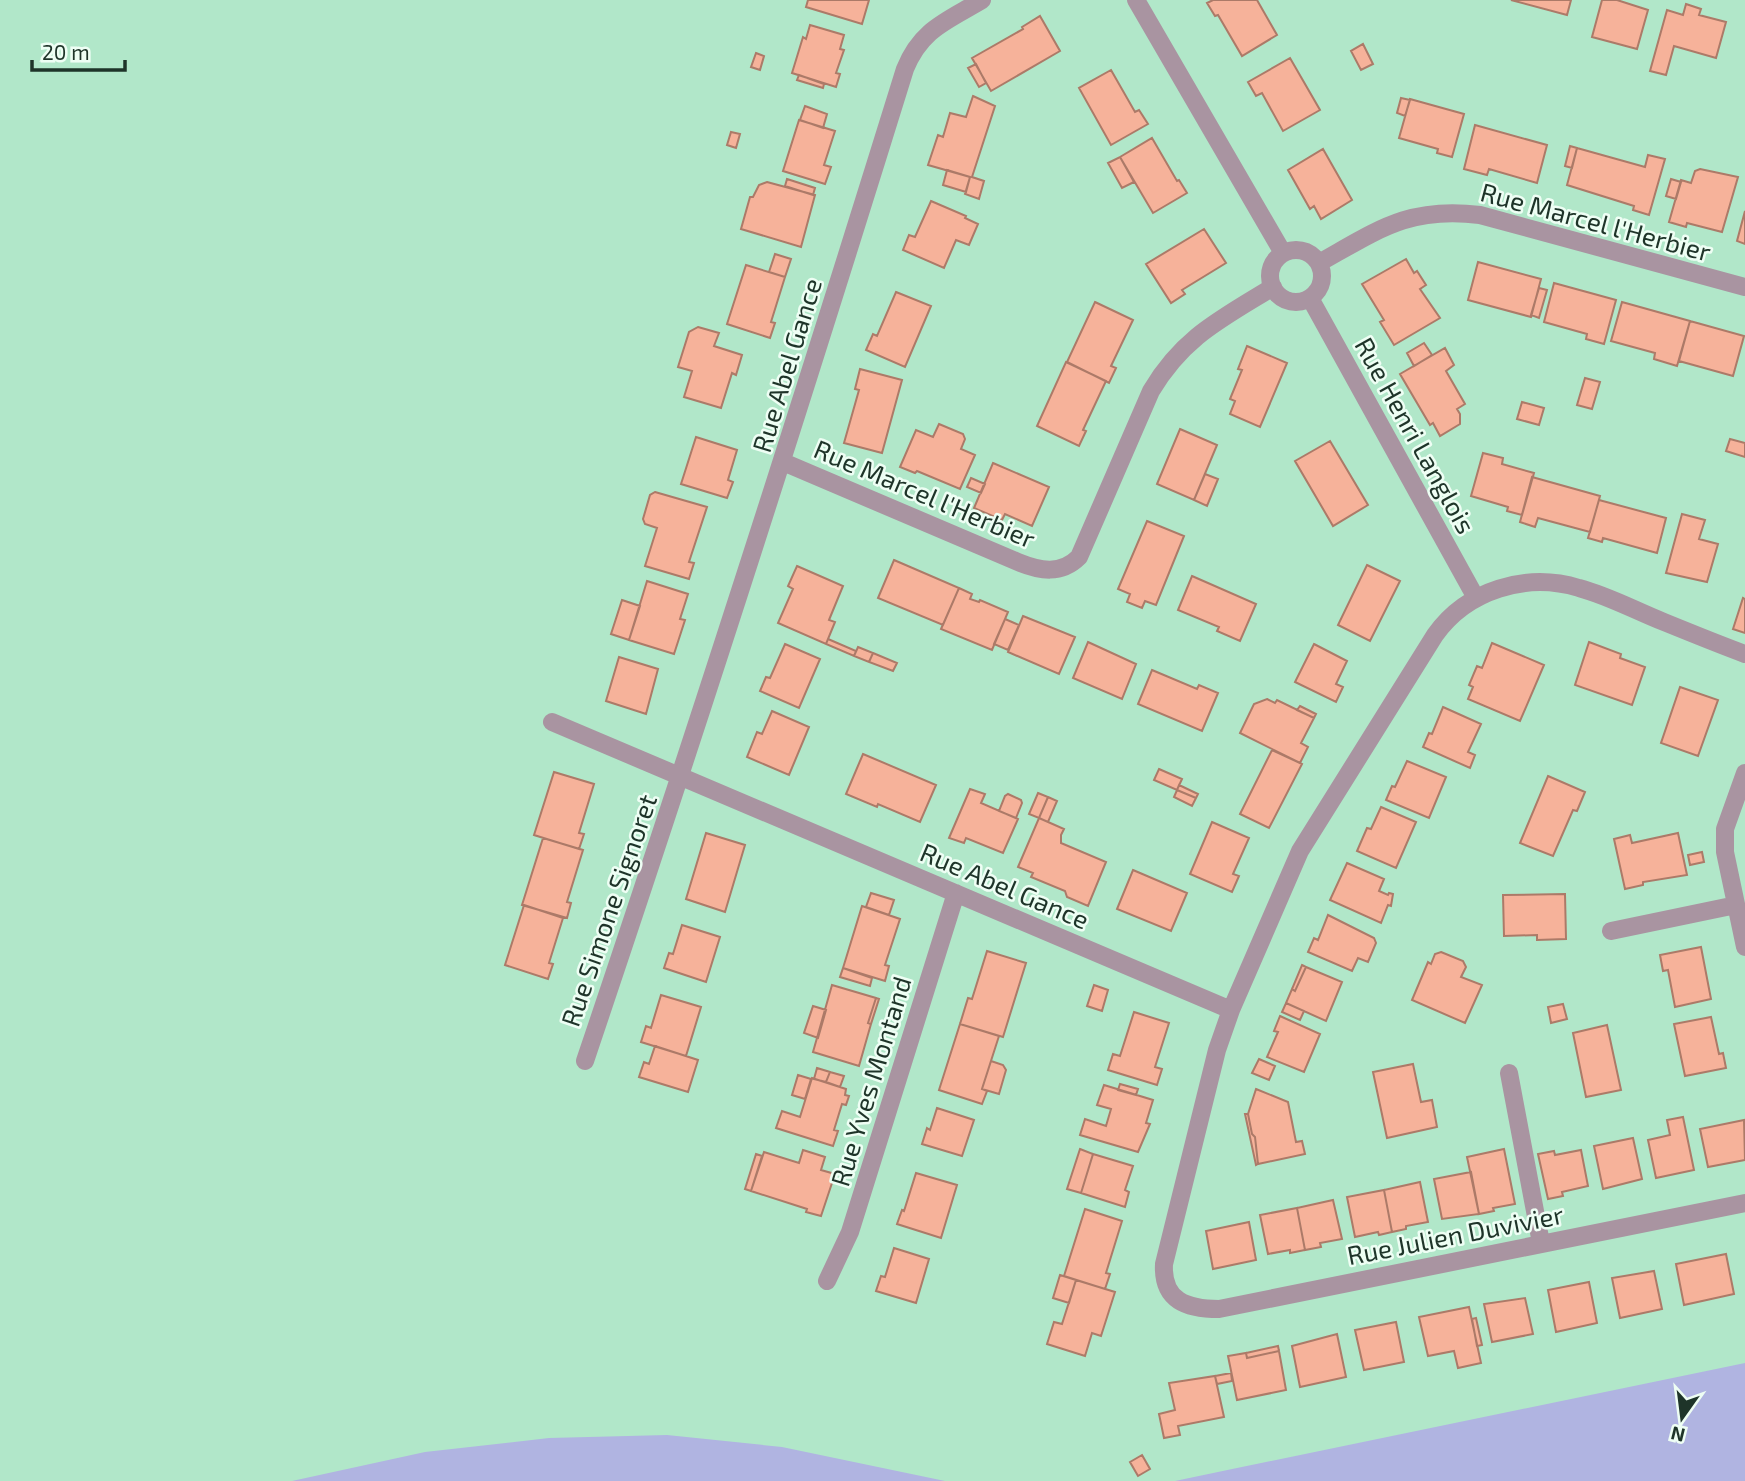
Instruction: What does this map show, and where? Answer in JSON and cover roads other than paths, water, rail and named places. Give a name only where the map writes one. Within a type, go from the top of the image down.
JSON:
[{"type":"street","name":"Rue Abel Gance","points":[[681,777],[909,60],[920,40],[929,32],[982,0]]},
{"type":"street","points":[[1136,0],[1283,253]]},
{"type":"street","name":"Rue Marcel l'Herbier","points":[[1319,263],[1386,225],[1413,216],[1446,212],[1480,215],[1745,287]]},
{"type":"street","points":[[1301,250],[1313,256],[1319,263],[1322,282],[1310,298],[1302,302],[1289,302],[1281,298],[1273,287],[1270,280],[1271,268],[1283,253],[1301,250]]},
{"type":"street","name":"Rue Marcel l'Herbier","points":[[783,462],[1018,562],[1043,570],[1060,569],[1079,557],[1151,391],[1167,367],[1183,348],[1205,329],[1273,287]]},
{"type":"street","name":"Rue Henri Langlois","points":[[1310,298],[1476,598]]},
{"type":"street","points":[[1231,1010],[1293,865],[1316,824],[1441,626],[1457,610],[1476,598],[1523,583],[1569,585],[1606,597],[1745,654]]},
{"type":"street","name":"Rue Abel Gance","points":[[552,722],[1231,1010]]},
{"type":"street","points":[[1745,774],[1724,836],[1745,947]]},
{"type":"street","name":"Rue Simone Signoret","points":[[584,1060],[681,777]]},
{"type":"street","name":"Rue Yves Montand","points":[[827,1281],[850,1232],[956,893]]},
{"type":"street","points":[[1611,931],[1736,905]]},
{"type":"street","name":"Rue Julien Duvivier","points":[[1231,1010],[1217,1050],[1164,1264],[1165,1283],[1177,1300],[1196,1307],[1219,1309],[1745,1203]]},
{"type":"street","points":[[1508,1073],[1541,1243]]}]
